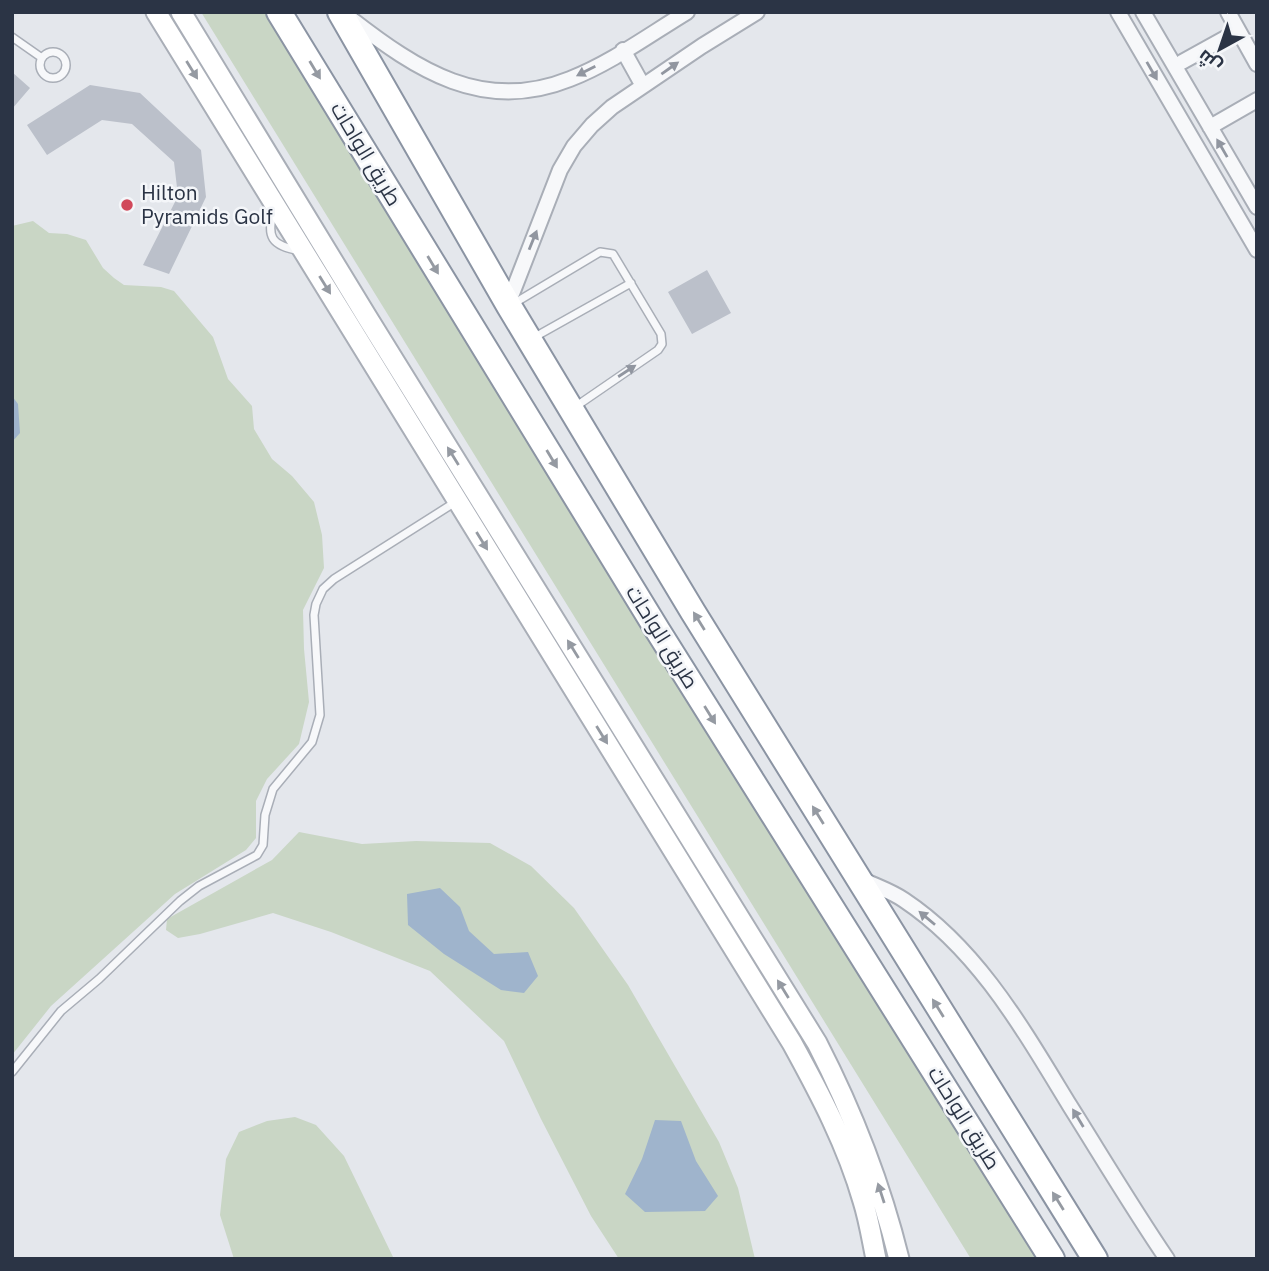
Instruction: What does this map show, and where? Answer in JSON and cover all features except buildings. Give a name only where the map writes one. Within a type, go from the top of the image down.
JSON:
[{"type":"highway","name":"طريق الواحات","points":[[279,12],[650,619],[1052,1259]]},
{"type":"highway","name":"طريق الواحات","points":[[341,12],[529,340],[856,877],[1095,1259]]},
{"type":"street","points":[[156,12],[305,253],[359,322],[655,782],[817,1043],[845,1097],[868,1154],[899,1259]]},
{"type":"street","points":[[181,12],[458,501],[792,1043],[826,1104],[863,1201],[876,1259]]},
{"type":"street","points":[[341,12],[376,39],[417,64],[460,85],[475,89],[515,91],[555,84],[586,72],[687,12]]},
{"type":"street","points":[[508,305],[560,170],[574,146],[602,116],[702,46],[757,12]]},
{"type":"street","points":[[1118,12],[1257,250]]},
{"type":"street","points":[[1143,12],[1257,207]]},
{"type":"street","points":[[1228,12],[1257,64]]},
{"type":"street","points":[[1133,39],[1152,28]]},
{"type":"street","points":[[1182,62],[1238,31]]},
{"type":"street","points":[[623,50],[643,86]]},
{"type":"street","points":[[1210,127],[1257,100]]},
{"type":"street","points":[[638,794],[655,782]]},
{"type":"street","points":[[856,877],[902,899],[926,916],[988,979],[1022,1027],[1167,1259]]},
{"type":"lane","points":[[12,37],[42,58]]},
{"type":"lane","points":[[508,305],[604,251],[613,254],[631,283],[662,337],[661,347],[572,410]]},
{"type":"lane","points":[[529,340],[631,283]]},
{"type":"lane","points":[[12,1072],[61,1011],[99,979],[180,901],[199,886],[257,855],[263,845],[265,815],[273,789],[312,742],[320,715],[314,615],[323,589],[348,568],[458,501]]},
{"type":"green space","points":[[201,12],[270,12],[1038,1259],[971,1259]]},
{"type":"green space","points":[[33,221],[49,233],[67,234],[86,240],[103,268],[124,285],[161,287],[174,291],[213,337],[228,379],[252,406],[254,429],[272,459],[292,476],[314,502],[322,535],[324,568],[303,610],[309,702],[299,744],[267,779],[256,801],[256,838],[246,850],[175,894],[51,1006],[12,1055],[12,226]]},
{"type":"green space","points":[[299,832],[362,844],[416,841],[490,843],[531,866],[574,908],[628,985],[719,1142],[738,1188],[755,1259],[619,1259],[591,1216],[504,1041],[430,971],[331,932],[273,913],[178,938],[166,930],[167,919],[272,860]]},
{"type":"green space","points":[[295,1117],[316,1125],[344,1156],[394,1259],[234,1259],[220,1215],[226,1159],[239,1132],[267,1121]]},
{"type":"water","points":[[12,396],[18,404],[20,433],[12,442]]},
{"type":"water","points":[[440,888],[460,907],[469,931],[494,954],[528,952],[538,976],[524,993],[501,990],[444,954],[408,925],[407,894]]},
{"type":"water","points":[[655,1120],[681,1121],[696,1161],[718,1196],[705,1211],[645,1212],[625,1194],[642,1159]]},
{"type":"place","name":"Hilton Pyramids Golf","points":[[127,205]]}]
